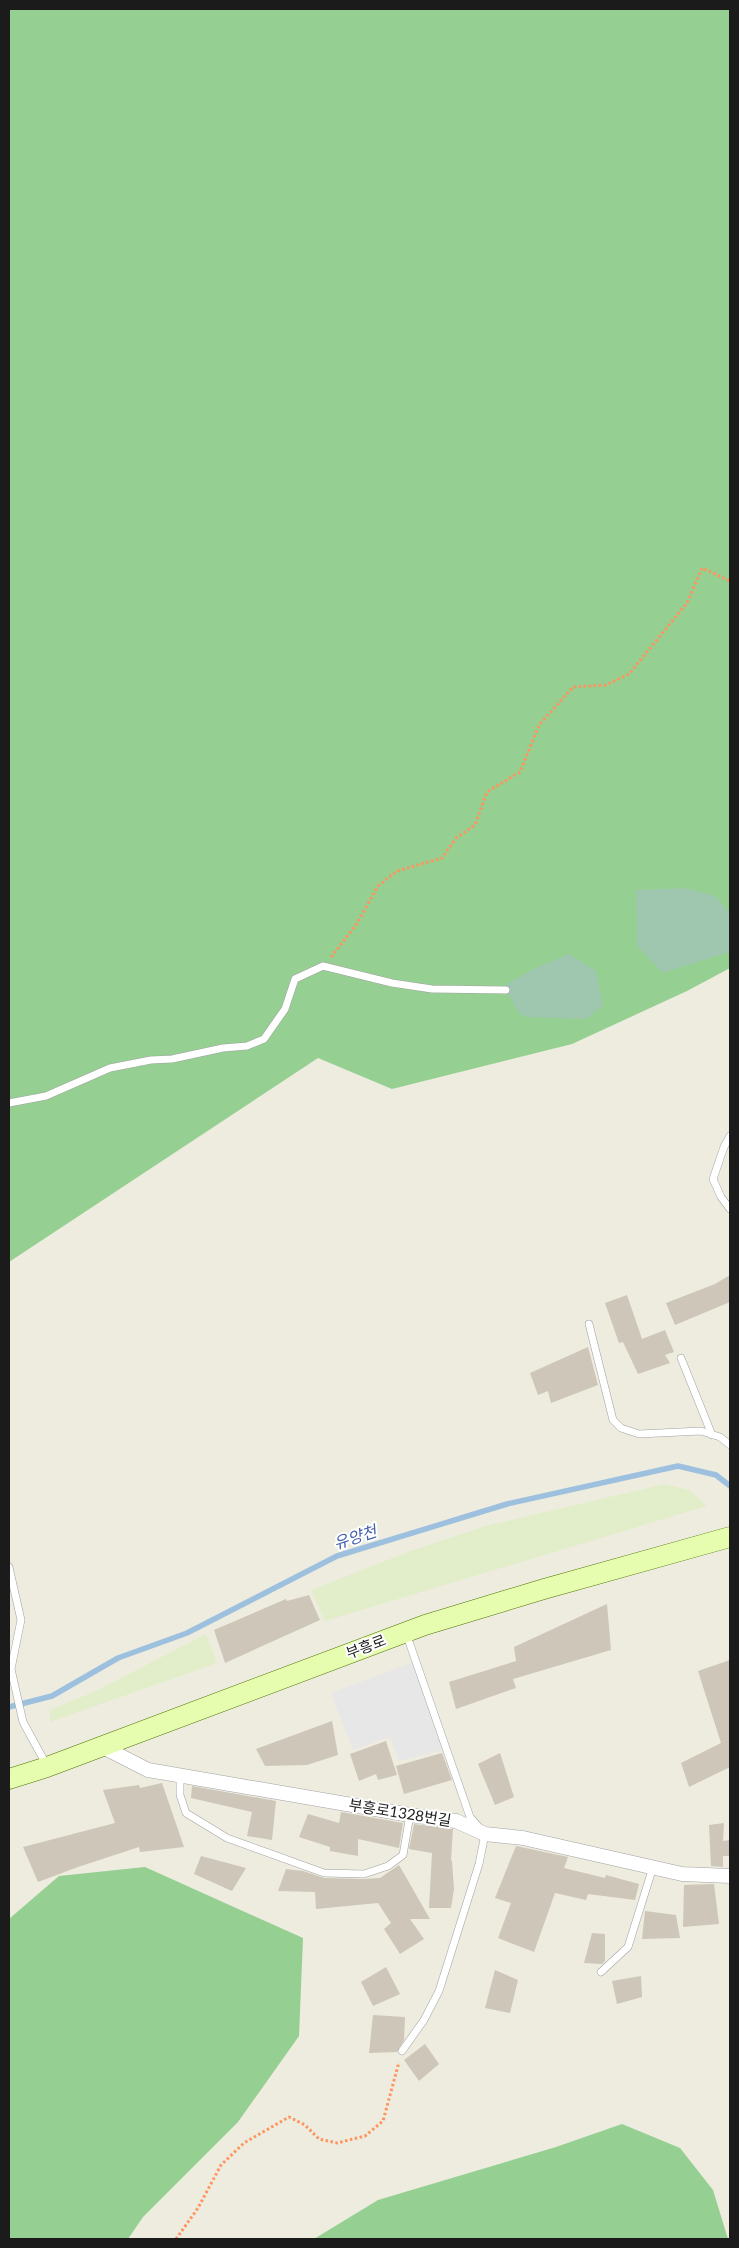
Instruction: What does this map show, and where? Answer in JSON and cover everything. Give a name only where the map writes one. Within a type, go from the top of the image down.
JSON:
[{"type":"main road","name":"부흥로","points":[[9,1779],[47,1767],[406,1632],[544,1589],[730,1537]]},
{"type":"street","name":"부흥로1328번길","points":[[101,1746],[148,1770],[410,1816],[456,1821],[485,1834],[523,1838],[682,1874],[730,1876]]},
{"type":"lane","points":[[9,1103],[46,1096],[110,1068],[150,1060],[172,1059],[223,1048],[247,1046],[264,1039],[285,1009],[295,978],[323,966],[432,989],[506,990]]},
{"type":"lane","points":[[730,1136],[713,1179],[721,1197],[730,1209]]},
{"type":"lane","points":[[589,1324],[613,1420],[622,1428],[638,1434],[701,1431],[720,1437],[730,1445]]},
{"type":"lane","points":[[681,1358],[712,1435]]},
{"type":"lane","points":[[9,1567],[21,1620],[20,1633],[10,1658],[12,1669],[23,1722],[47,1767]]},
{"type":"lane","points":[[402,2052],[424,2020],[439,1992],[478,1864],[485,1834],[470,1817],[406,1632]]},
{"type":"lane","points":[[180,1776],[180,1795],[186,1813],[227,1838],[324,1873],[364,1874],[388,1866],[403,1855],[410,1816]]},
{"type":"lane","points":[[601,1972],[628,1947],[653,1867]]},
{"type":"path","points":[[323,966],[356,926],[378,886],[397,871],[442,858],[456,838],[475,826],[487,792],[520,772],[539,724],[573,687],[606,685],[630,674],[687,603],[702,568],[730,581]]},
{"type":"path","points":[[176,2239],[198,2208],[221,2165],[244,2143],[289,2117],[306,2125],[319,2139],[337,2143],[365,2136],[383,2121],[402,2052]]},
{"type":"green space","points":[[9,9],[730,9],[730,968],[687,991],[572,1044],[392,1089],[318,1058],[9,1262]]},
{"type":"green space","points":[[686,888],[715,896],[730,914],[729,952],[663,973],[637,946],[636,890]]},
{"type":"green space","points":[[569,954],[596,971],[603,1006],[586,1019],[526,1017],[519,1013],[506,990],[507,984],[534,969]]},
{"type":"green space","points":[[665,1484],[689,1490],[707,1506],[325,1621],[311,1590],[408,1552],[486,1526]]},
{"type":"green space","points":[[206,1634],[217,1663],[50,1722],[50,1710],[96,1691]]},
{"type":"green space","points":[[145,1867],[303,1938],[299,2036],[238,2122],[143,2217],[128,2239],[9,2239],[9,1919],[59,1876]]},
{"type":"green space","points":[[622,2124],[680,2148],[713,2190],[728,2239],[314,2239],[378,2200],[556,2147]]},
{"type":"shaded area","points":[[414,1662],[442,1750],[399,1761],[390,1737],[353,1750],[331,1693]]},
{"type":"building","points":[[730,1275],[730,1302],[675,1325],[666,1303],[715,1284]]},
{"type":"building","points":[[627,1295],[642,1339],[665,1330],[674,1352],[665,1355],[670,1363],[638,1374],[623,1342],[619,1343],[605,1303]]},
{"type":"building","points":[[588,1347],[598,1385],[551,1403],[548,1391],[538,1395],[530,1373]]},
{"type":"building","points":[[309,1595],[320,1620],[225,1663],[214,1630],[286,1599],[287,1601]]},
{"type":"building","points":[[607,1604],[611,1650],[513,1679],[516,1688],[456,1709],[449,1682],[516,1661],[514,1647]]},
{"type":"building","points":[[730,1660],[730,1767],[689,1787],[681,1763],[721,1743],[698,1671]]},
{"type":"building","points":[[332,1721],[338,1755],[307,1765],[265,1766],[256,1749]]},
{"type":"building","points":[[386,1741],[397,1775],[378,1780],[376,1774],[359,1781],[350,1754]]},
{"type":"building","points":[[442,1753],[452,1780],[404,1794],[396,1766]]},
{"type":"building","points":[[500,1753],[514,1797],[495,1805],[478,1764]]},
{"type":"building","points":[[162,1783],[184,1847],[140,1852],[139,1847],[38,1882],[23,1847],[115,1823],[103,1790],[139,1785],[140,1788]]},
{"type":"building","points":[[192,1786],[276,1801],[272,1840],[247,1836],[252,1812],[191,1798]]},
{"type":"building","points":[[341,1812],[403,1823],[399,1848],[358,1839],[358,1856],[330,1851],[330,1847],[299,1837],[308,1814],[339,1823]]},
{"type":"building","points":[[724,1823],[723,1841],[730,1840],[730,1856],[723,1856],[723,1867],[711,1866],[709,1825]]},
{"type":"building","points":[[414,1824],[453,1829],[451,1860],[454,1889],[451,1908],[429,1908],[432,1853],[409,1849]]},
{"type":"building","points":[[516,1846],[568,1857],[564,1868],[605,1878],[606,1875],[639,1884],[635,1900],[588,1894],[586,1900],[555,1893],[534,1952],[498,1938],[511,1903],[495,1898]]},
{"type":"building","points":[[201,1856],[246,1868],[232,1891],[194,1874]]},
{"type":"building","points":[[399,1865],[430,1919],[410,1919],[424,1939],[400,1954],[384,1929],[391,1923],[378,1903],[316,1909],[315,1892],[278,1891],[286,1869],[303,1871],[324,1878],[364,1879],[380,1878]]},
{"type":"building","points":[[714,1884],[719,1924],[683,1927],[684,1885]]},
{"type":"building","points":[[645,1911],[676,1915],[680,1938],[642,1939]]},
{"type":"building","points":[[592,1933],[605,1934],[605,1961],[602,1964],[584,1963]]},
{"type":"building","points":[[386,1967],[400,1994],[373,2006],[361,1982]]},
{"type":"building","points":[[495,1970],[518,1980],[510,2013],[485,2008]]},
{"type":"building","points":[[641,1976],[642,1997],[617,2004],[612,1981]]},
{"type":"building","points":[[373,2015],[405,2017],[404,2040],[397,2052],[369,2053]]},
{"type":"building","points":[[425,2044],[439,2064],[419,2081],[404,2060]]},
{"type":"waterway","name":"유양천","points":[[9,1707],[52,1696],[118,1658],[187,1633],[337,1556],[507,1504],[678,1466],[716,1475],[730,1486]]}]
